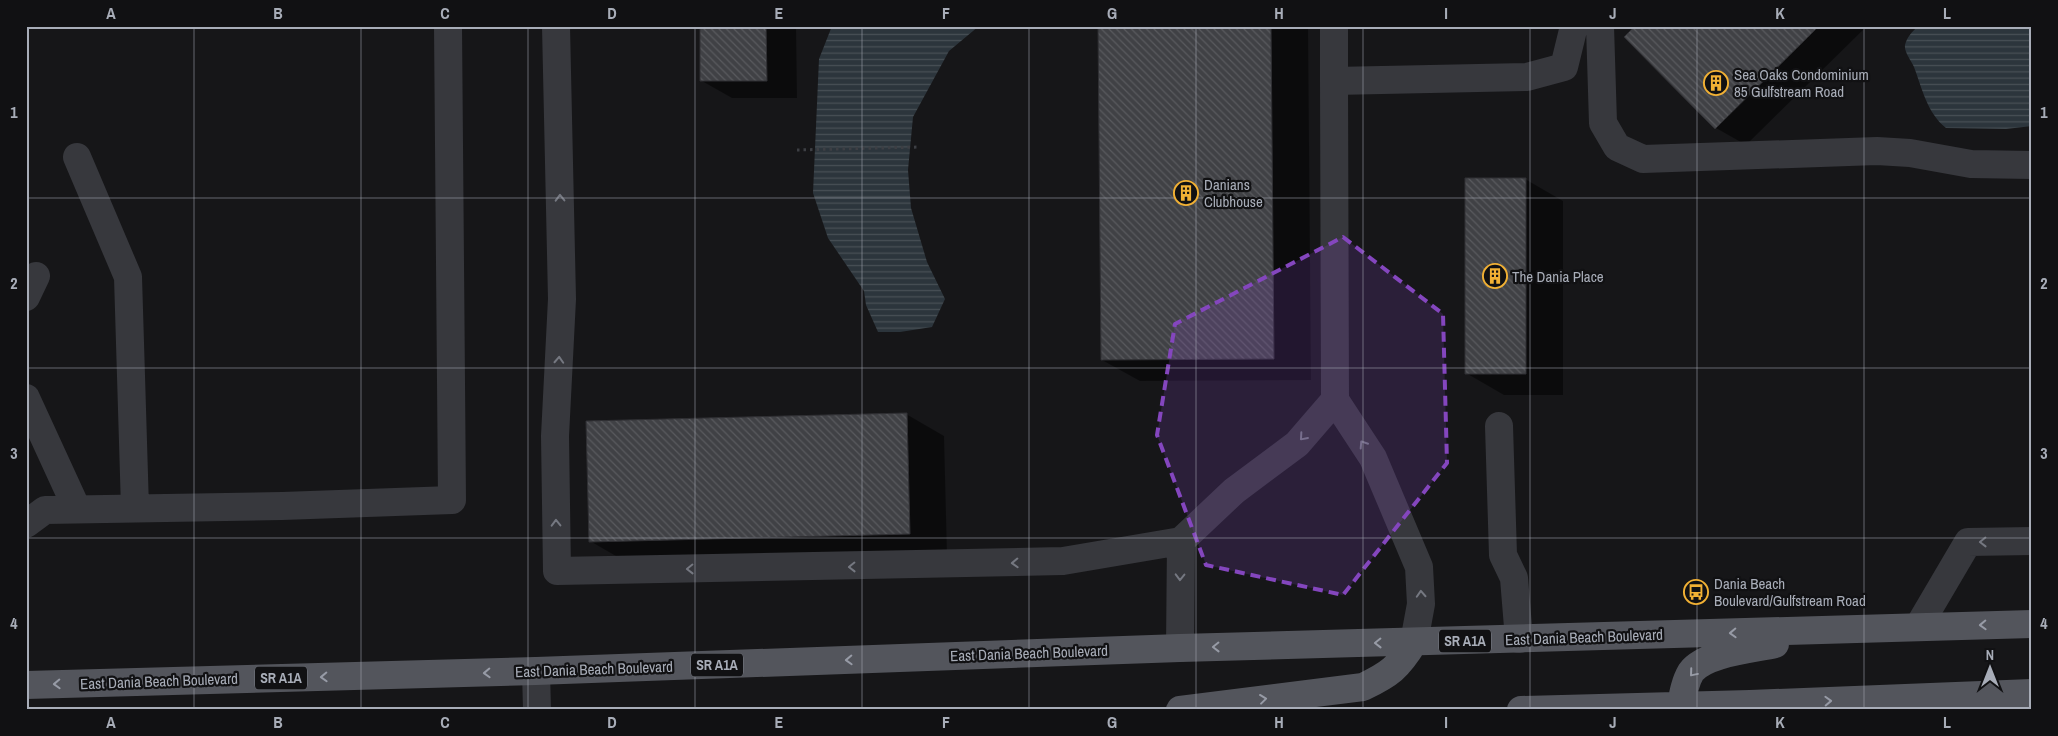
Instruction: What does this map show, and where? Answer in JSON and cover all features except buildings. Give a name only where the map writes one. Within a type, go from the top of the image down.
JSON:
[{"type":"main road","name":"East Dania Beach Boulevard","points":[[26,685],[536,671],[1180,648],[2032,624]]},
{"type":"main road","points":[[1680,705],[1686,682],[1692,670],[1711,658],[1838,630]]},
{"type":"main road","points":[[1180,710],[1363,687],[1386,676],[1401,662],[1414,642]]},
{"type":"main road","points":[[1521,710],[1680,705],[1750,707],[1991,702],[2032,693]]},
{"type":"street","points":[[26,524],[44,510],[282,506],[452,500],[448,26]]},
{"type":"street","points":[[556,26],[562,299],[555,436],[558,571],[1064,561],[1181,540],[1234,491],[1297,444],[1335,400]]},
{"type":"street","points":[[1334,26],[1335,400],[1372,458],[1419,567],[1421,604],[1414,642]]},
{"type":"street","points":[[1334,81],[1527,77],[1564,67],[1574,26]]},
{"type":"street","points":[[1600,26],[1603,123],[1617,147],[1643,159],[1877,151],[1910,153],[1971,164],[2032,165]]},
{"type":"street","points":[[77,157],[128,278],[135,508]]},
{"type":"street","points":[[26,398],[77,509]]},
{"type":"street","points":[[1499,426],[1504,555],[1514,578],[1519,639]]},
{"type":"street","points":[[1180,648],[1181,540]]},
{"type":"street","points":[[1918,627],[1968,542],[2032,541]]},
{"type":"street","points":[[536,671],[537,710]]},
{"type":"path","points":[[797,150],[920,147]]},
{"type":"highlighted area","points":[[1343,237],[1443,314],[1447,463],[1343,595],[1206,565],[1157,435],[1175,324]]},
{"type":"shaded area","points":[[832,26],[979,26],[949,51],[913,117],[908,170],[911,208],[927,262],[945,299],[932,327],[900,332],[878,332],[866,305],[864,291],[828,238],[813,193],[819,59]]},
{"type":"shaded area","points":[[1918,26],[2032,26],[2032,126],[2006,129],[1946,128],[1939,122],[1930,108],[1906,50],[1907,40]]},
{"type":"place","name":"Sea Oaks Condominium 85 Gulfstream Road","points":[[1716,83]]},
{"type":"place","name":"Danians Clubhouse","points":[[1186,193]]},
{"type":"place","name":"The Dania Place","points":[[1495,276]]},
{"type":"place","name":"Dania Beach Boulevard/Gulfstream Road","points":[[1696,592]]}]
